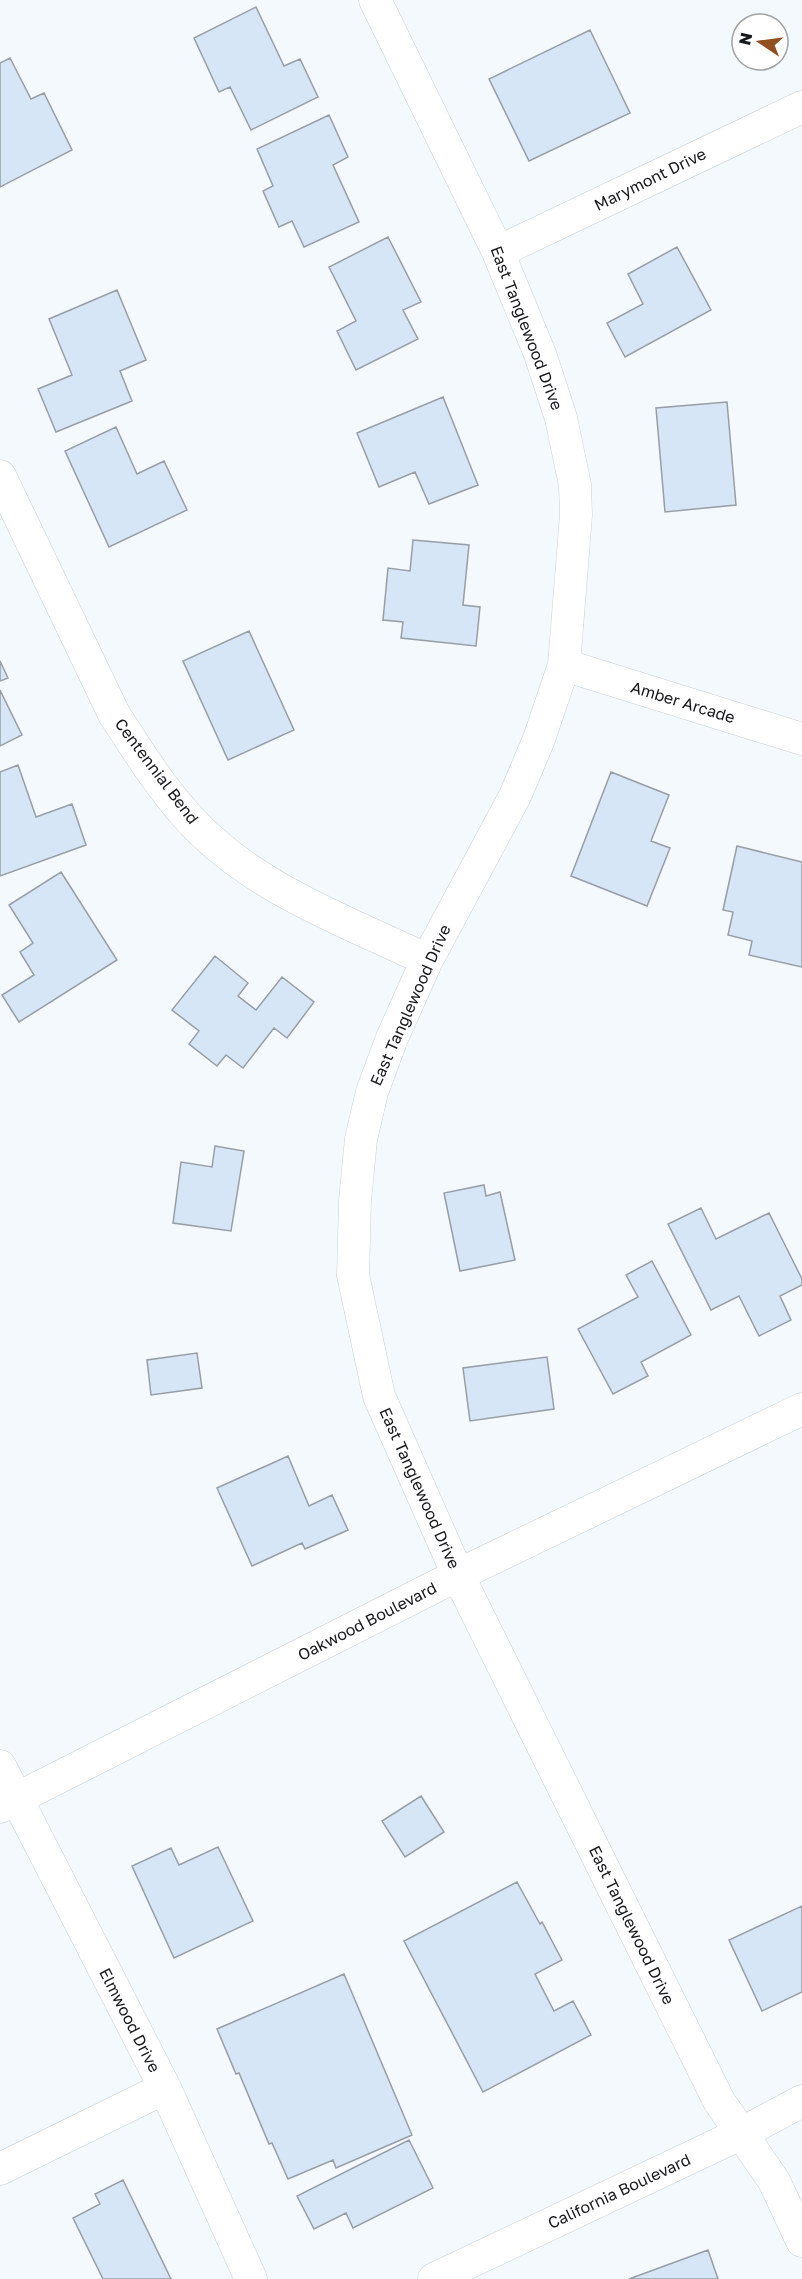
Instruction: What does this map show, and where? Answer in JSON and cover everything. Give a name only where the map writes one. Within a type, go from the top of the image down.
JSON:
[{"type":"street","name":"East Tanglewood Drive","points":[[375,0],[498,252],[540,354],[558,407],[575,485],[576,515],[564,665],[539,740],[514,796],[427,960],[392,1038],[372,1092],[361,1139],[356,1191],[353,1275],[379,1396],[458,1575],[719,2101],[774,2181],[802,2241]]},
{"type":"street","name":"Marymont Drive","points":[[498,252],[802,107]]},
{"type":"street","name":"Centennial Bend","points":[[0,476],[114,714],[185,815],[214,843],[244,866],[285,892],[427,960]]},
{"type":"street","name":"Amber Arcade","points":[[564,665],[802,739]]},
{"type":"street","name":"Oakwood Boulevard","points":[[8,1803],[458,1575],[802,1409]]},
{"type":"street","name":"Elmwood Drive","points":[[0,1766],[8,1803],[165,2088],[251,2279]]},
{"type":"street","points":[[0,2169],[165,2088]]},
{"type":"street","name":"California Boulevard","points":[[434,2279],[741,2133],[802,2101]]},
{"type":"building","points":[[256,7],[284,66],[300,59],[318,97],[251,130],[230,87],[219,92],[194,38]]},
{"type":"building","points":[[590,30],[630,113],[529,161],[489,79]]},
{"type":"building","points":[[10,58],[31,99],[44,93],[72,150],[0,187],[0,63]]},
{"type":"building","points":[[329,115],[348,157],[333,165],[359,222],[304,247],[292,221],[279,227],[263,191],[273,186],[257,149]]},
{"type":"building","points":[[388,237],[421,302],[403,310],[418,339],[356,370],[337,331],[356,321],[329,267]]},
{"type":"building","points":[[677,247],[711,310],[625,357],[607,323],[643,304],[628,274]]},
{"type":"building","points":[[117,290],[146,360],[120,371],[132,401],[56,432],[38,389],[72,375],[49,319]]},
{"type":"building","points":[[443,397],[478,485],[429,504],[415,472],[379,487],[357,433]]},
{"type":"building","points":[[727,402],[736,505],[665,512],[656,408]]},
{"type":"building","points":[[116,427],[137,474],[164,461],[187,510],[109,547],[65,451]]},
{"type":"building","points":[[413,540],[469,545],[463,605],[480,607],[476,646],[401,638],[403,622],[383,620],[388,568],[410,571]]},
{"type":"building","points":[[249,631],[294,730],[228,760],[183,661]]},
{"type":"building","points":[[0,661],[8,678],[0,681]]},
{"type":"building","points":[[0,690],[22,735],[0,746]]},
{"type":"building","points":[[18,765],[36,817],[72,804],[86,845],[0,876],[0,772]]},
{"type":"building","points":[[611,772],[669,795],[651,841],[670,848],[647,906],[571,876]]},
{"type":"building","points":[[737,846],[802,862],[802,967],[749,955],[752,941],[728,935],[733,912],[723,910]]},
{"type":"building","points":[[61,872],[117,960],[19,1022],[2,995],[34,975],[20,952],[33,943],[9,905]]},
{"type":"building","points":[[215,956],[248,983],[238,996],[256,1010],[282,977],[314,1002],[287,1038],[274,1028],[243,1068],[226,1055],[217,1066],[189,1044],[199,1031],[172,1010]]},
{"type":"building","points":[[215,1146],[244,1151],[231,1231],[173,1223],[181,1162],[212,1167]]},
{"type":"building","points":[[484,1185],[486,1196],[500,1192],[515,1260],[460,1271],[444,1193]]},
{"type":"building","points":[[701,1208],[716,1239],[769,1213],[802,1279],[802,1285],[780,1296],[791,1320],[759,1336],[739,1296],[711,1310],[668,1224]]},
{"type":"building","points":[[652,1261],[691,1335],[641,1362],[648,1376],[613,1394],[578,1329],[638,1297],[626,1275]]},
{"type":"building","points":[[197,1353],[202,1388],[151,1395],[147,1360]]},
{"type":"building","points":[[547,1357],[554,1409],[470,1421],[463,1368]]},
{"type":"building","points":[[288,1456],[309,1506],[332,1495],[348,1530],[305,1549],[302,1543],[252,1566],[217,1488]]},
{"type":"building","points":[[421,1796],[444,1832],[405,1857],[382,1821]]},
{"type":"building","points":[[218,1847],[253,1921],[174,1958],[132,1866],[171,1848],[179,1865]]},
{"type":"building","points":[[517,1882],[562,1960],[535,1974],[554,2011],[573,2001],[591,2035],[483,2092],[404,1941]]},
{"type":"building","points":[[802,1906],[802,1992],[762,2011],[729,1940]]},
{"type":"building","points":[[344,1974],[412,2135],[336,2168],[333,2160],[288,2179],[272,2143],[269,2144],[239,2073],[236,2074],[217,2029]]},
{"type":"building","points":[[409,2140],[433,2188],[353,2228],[346,2213],[314,2229],[297,2196]]},
{"type":"building","points":[[123,2180],[171,2279],[103,2279],[73,2218],[100,2204],[95,2194]]},
{"type":"building","points":[[708,2250],[718,2279],[629,2279]]}]
